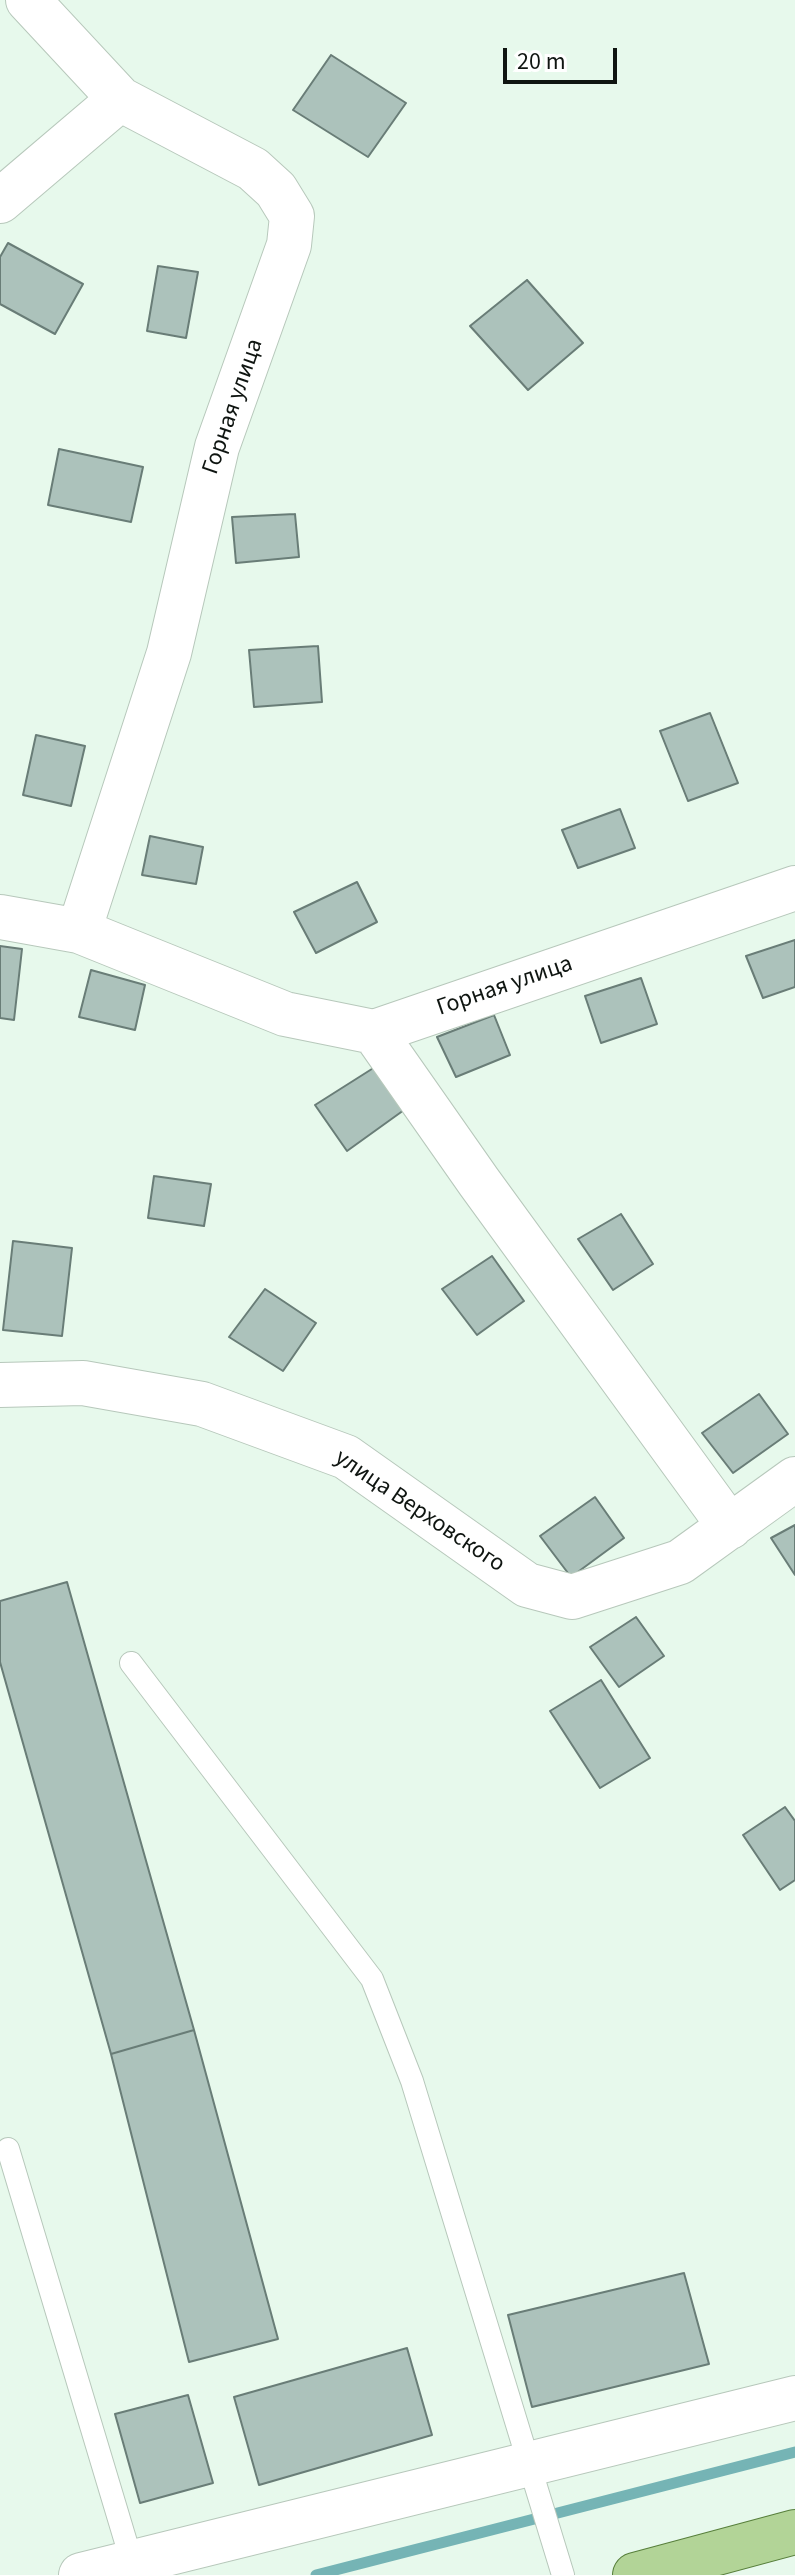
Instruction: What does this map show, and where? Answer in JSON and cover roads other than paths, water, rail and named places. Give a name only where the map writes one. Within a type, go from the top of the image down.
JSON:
[{"type":"main road","points":[[635,2575],[795,2532]]},
{"type":"street","name":"Горная улица","points":[[28,0],[120,99],[253,169],[276,190],[292,216],[289,245],[217,447],[169,653],[79,931]]},
{"type":"street","points":[[0,201],[120,99]]},
{"type":"street","name":"Горная улица","points":[[374,1032],[795,888]]},
{"type":"street","points":[[0,917],[79,931],[285,1014],[374,1032],[730,1527]]},
{"type":"street","name":"улица Верховского","points":[[0,1385],[83,1383],[202,1404],[318,1446],[346,1457],[527,1585],[572,1597],[680,1562],[795,1479]]},
{"type":"street","points":[[81,2575],[134,2569],[532,2477],[795,2398]]},
{"type":"lane","points":[[131,1663],[372,1979],[412,2081],[559,2565]]},
{"type":"lane","points":[[8,2149],[134,2569]]},
{"type":"waterway","points":[[316,2575],[795,2452]]}]
